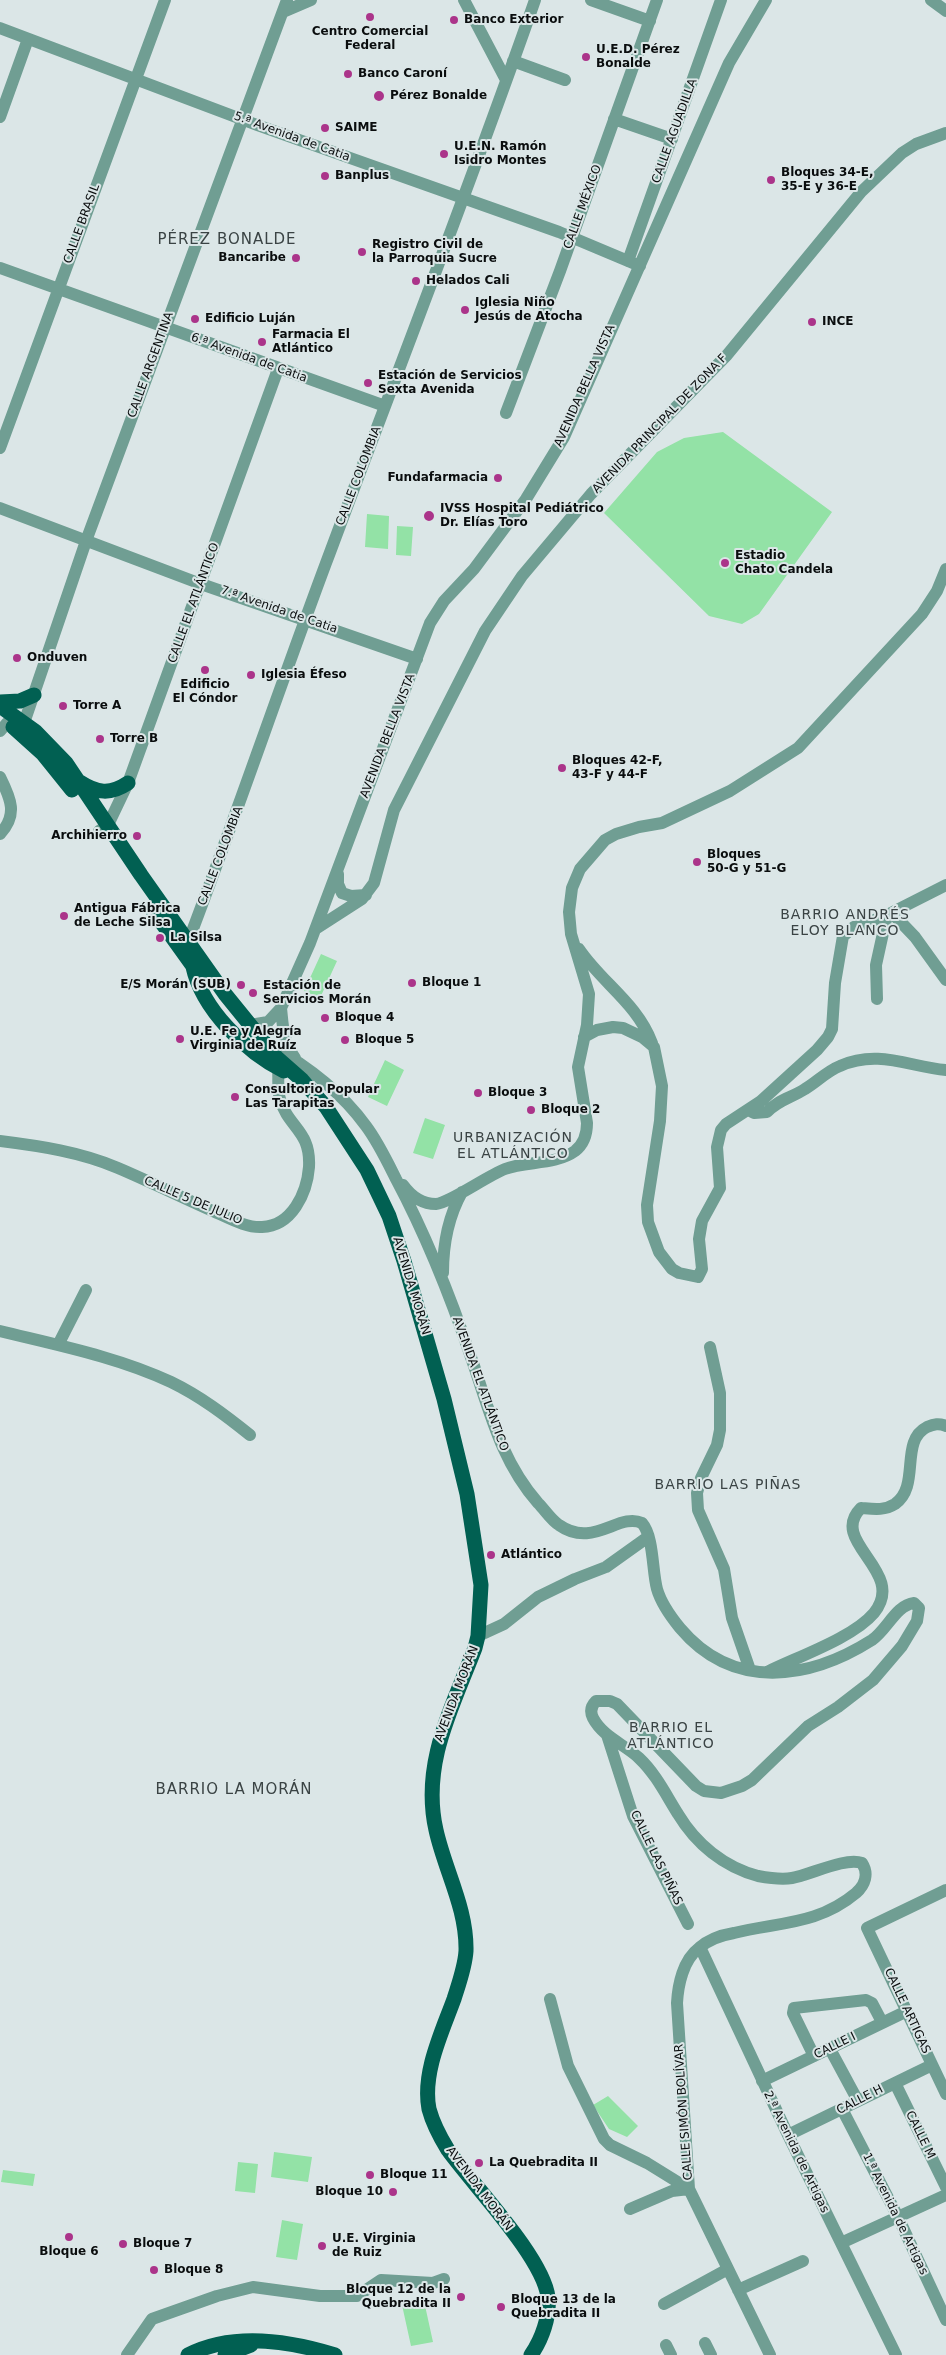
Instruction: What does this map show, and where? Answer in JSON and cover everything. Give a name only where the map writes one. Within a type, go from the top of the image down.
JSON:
[{"type":"main road","points":[[0,702],[20,701],[34,695]]},
{"type":"main road","points":[[0,706],[10,725],[51,746],[103,828],[184,945],[193,966],[228,1014],[243,1026],[250,1025]]},
{"type":"main road","points":[[65,770],[92,789],[109,792],[117,790],[128,783]]},
{"type":"main road","points":[[79,781],[103,828]]},
{"type":"main road","name":"AVENIDA MORÁN","points":[[184,945],[277,1058],[302,1080],[335,1119],[367,1170],[389,1216],[444,1399],[467,1494],[480,1569],[478,1636],[442,1730],[432,1780],[431,1792],[436,1831],[463,1916],[466,1948],[459,1983],[432,2067],[429,2107],[436,2130],[448,2150],[532,2259],[545,2284],[548,2298],[545,2324],[542,2336],[531,2355]]},
{"type":"main road","name":"AVENIDA MORÁN","points":[[193,966],[196,983],[224,1024],[255,1054],[302,1080]]},
{"type":"main road","points":[[224,1024],[238,1033],[266,1043]]},
{"type":"main road","points":[[188,2355],[225,2342],[259,2342],[306,2346],[335,2355]]},
{"type":"main road","points":[[224,2355],[259,2342]]},
{"type":"street","name":"CALLE BRASIL","points":[[0,448],[164,0]]},
{"type":"street","points":[[285,6],[311,0]]},
{"type":"street","points":[[464,0],[506,80]]},
{"type":"street","name":"CALLE COLOMBIA","points":[[184,945],[385,406],[407,352],[535,0]]},
{"type":"street","points":[[591,0],[650,21]]},
{"type":"street","name":"CALLE MÉXICO","points":[[506,413],[572,237],[657,0]]},
{"type":"street","name":"CALLE AGUADILLA","points":[[628,260],[720,0]]},
{"type":"street","name":"AVENIDA BELLA VISTA","points":[[250,1025],[268,1022],[281,1008],[317,928],[430,623],[444,601],[474,569],[526,499],[564,437],[729,63],[766,0]]},
{"type":"street","points":[[931,0],[946,11]]},
{"type":"street","name":"CALLE ARGENTINA","points":[[10,725],[34,695],[86,541],[285,6]]},
{"type":"street","name":"5.ª Avenida de Catia","points":[[0,28],[244,120],[572,237],[640,266]]},
{"type":"street","points":[[0,117],[28,39]]},
{"type":"street","points":[[513,61],[565,80]]},
{"type":"street","points":[[614,119],[672,139]]},
{"type":"street","name":"AVENIDA PRINCIPAL DE ZONA F","points":[[317,928],[366,895],[374,883],[380,867],[386,834],[394,810],[485,631],[522,576],[592,494],[727,355],[861,192],[902,153],[916,144],[946,133]]},
{"type":"street","name":"6.ª Avenida de Catia","points":[[0,268],[385,406]]},
{"type":"street","name":"CALLE EL ATLÁNTICO","points":[[103,828],[128,783],[278,368]]},
{"type":"street","name":"7.ª Avenida de Catia","points":[[0,508],[200,584],[306,619],[417,659]]},
{"type":"street","points":[[390,1167],[409,1193],[429,1203],[442,1203],[508,1168],[566,1156],[582,1144],[587,1130],[587,1123],[578,1067],[589,1015],[589,994],[575,942],[571,934],[569,912],[572,888],[580,869],[605,840],[625,830],[662,823],[730,791],[798,748],[922,614],[937,591],[946,569]]},
{"type":"street","points":[[0,778],[9,798],[12,813],[9,825],[0,834]]},
{"type":"street","points":[[339,865],[338,884],[342,892],[351,896],[366,895]]},
{"type":"street","points":[[575,942],[646,1026],[659,1062],[662,1086],[660,1121],[647,1205],[648,1222],[659,1252],[672,1269],[678,1273],[698,1277],[701,1273],[700,1230],[702,1221],[720,1188],[717,1158],[718,1138],[726,1124],[748,1110],[790,1075],[828,1037],[832,1029],[835,983],[842,936],[854,927],[890,914],[946,885]]},
{"type":"street","points":[[890,914],[915,937],[946,980]]},
{"type":"street","points":[[877,999],[876,965],[890,914]]},
{"type":"street","points":[[281,1008],[284,1036],[288,1048],[297,1060]]},
{"type":"street","points":[[584,1037],[597,1030],[613,1027],[632,1031],[652,1043]]},
{"type":"street","name":"AVENIDA EL ATLÁNTICO","points":[[266,1043],[297,1060],[327,1083],[367,1127],[390,1167],[417,1221],[443,1281],[496,1435],[510,1464],[526,1490],[558,1525],[573,1532],[595,1532],[634,1520],[645,1526],[648,1537]]},
{"type":"street","points":[[748,1110],[754,1113],[767,1112],[776,1102],[793,1097],[830,1071],[850,1063],[895,1059],[946,1070]]},
{"type":"street","name":"CALLE 5 DE JULIO","points":[[0,1140],[31,1144],[97,1160],[231,1219],[259,1227],[269,1226],[285,1218],[294,1208],[306,1186],[309,1165],[309,1147],[306,1138],[280,1100],[278,1068]]},
{"type":"street","points":[[443,1281],[446,1239],[451,1216],[462,1191]]},
{"type":"street","points":[[58,1346],[86,1290]]},
{"type":"street","points":[[0,1331],[134,1368],[171,1382],[210,1404],[250,1435]]},
{"type":"street","points":[[710,1347],[720,1393],[720,1430],[717,1445],[701,1478],[697,1493],[698,1510],[724,1569],[732,1618],[750,1670]]},
{"type":"street","points":[[765,1673],[848,1633],[875,1612],[881,1601],[882,1584],[878,1572],[857,1544],[852,1532],[852,1522],[861,1508],[880,1510],[895,1504],[901,1498],[908,1482],[916,1438],[923,1430],[930,1426],[936,1424],[946,1426]]},
{"type":"street","points":[[478,1636],[504,1624],[538,1597],[575,1579],[606,1567],[648,1537],[659,1597],[679,1627],[709,1654],[721,1661],[750,1670],[788,1674],[834,1658],[873,1639],[904,1607],[914,1604],[919,1608],[917,1621],[902,1646],[873,1680],[838,1707],[808,1726],[763,1769],[742,1786],[721,1793],[704,1791],[616,1704],[610,1701],[596,1701],[593,1704],[591,1714],[607,1735],[638,1757],[648,1767],[678,1815],[698,1841],[736,1868],[759,1876],[778,1879],[811,1874],[850,1861],[859,1862],[864,1866],[866,1877],[863,1886],[835,1908],[813,1918],[728,1934],[700,1947]]},
{"type":"street","name":"CALLE LAS PIÑAS","points":[[607,1735],[633,1816],[688,1924]]},
{"type":"street","name":"CALLE ARTIGAS","points":[[946,1890],[867,1928],[946,2094]]},
{"type":"street","name":"2.ª Avenida de Artigas","points":[[700,1947],[762,2081],[896,2355]]},
{"type":"street","name":"CALLE SIMÓN BOLÍVAR","points":[[700,1947],[691,1958],[679,1980],[677,2003],[689,2189],[770,2355]]},
{"type":"street","points":[[550,1999],[568,2066],[604,2139],[610,2145],[647,2163],[689,2189]]},
{"type":"street","points":[[814,2056],[792,2010],[796,2007],[866,2000],[872,2003],[882,2022]]},
{"type":"street","name":"CALLE I","points":[[762,2081],[907,2011]]},
{"type":"street","points":[[830,2049],[858,2101]]},
{"type":"street","name":"CALLE H","points":[[788,2135],[932,2065]]},
{"type":"street","name":"CALLE M","points":[[895,2083],[946,2187]]},
{"type":"street","name":"1.ª Avenida de Artigas","points":[[842,2109],[898,2217],[946,2320]]},
{"type":"street","points":[[630,2209],[672,2191],[689,2189]]},
{"type":"street","points":[[841,2243],[946,2195]]},
{"type":"street","points":[[738,2290],[803,2261]]},
{"type":"street","points":[[664,2304],[728,2268]]},
{"type":"street","points":[[127,2355],[152,2319],[217,2296],[244,2289],[253,2287],[320,2296],[357,2296],[381,2280],[433,2283],[444,2279]]},
{"type":"street","points":[[705,2344],[711,2355]]},
{"type":"green space","name":"Estadio Chato Candela","points":[[723,432],[832,512],[759,614],[742,624],[709,616],[604,513],[657,452],[684,438]]},
{"type":"green space","points":[[367,514],[389,516],[388,549],[365,547]]},
{"type":"green space","points":[[397,526],[413,527],[411,556],[396,555]]},
{"type":"green space","points":[[321,954],[337,961],[320,998],[304,991]]},
{"type":"green space","points":[[385,1060],[404,1070],[387,1106],[368,1097]]},
{"type":"green space","points":[[425,1118],[445,1125],[433,1159],[413,1153]]},
{"type":"green space","points":[[608,2096],[638,2126],[627,2137],[609,2129],[593,2105]]},
{"type":"green space","points":[[274,2152],[312,2157],[308,2182],[271,2177]]},
{"type":"green space","points":[[238,2162],[258,2164],[255,2193],[235,2191]]},
{"type":"green space","points":[[3,2170],[35,2174],[33,2186],[1,2182]]},
{"type":"green space","points":[[282,2220],[303,2224],[297,2260],[276,2257]]},
{"type":"green space","points":[[424,2301],[433,2342],[411,2346],[402,2305]]},
{"type":"place","name":"Centro Comercial Federal","points":[[370,17]]},
{"type":"place","name":"Banco Exterior","points":[[454,20]]},
{"type":"place","name":"U.E.D. Pérez Bonalde","points":[[586,57]]},
{"type":"place","name":"Banco Caroní","points":[[348,74]]},
{"type":"place","name":"Pérez Bonalde","points":[[379,96]]},
{"type":"place","name":"SAIME","points":[[325,128]]},
{"type":"place","name":"U.E.N. Ramón Isidro Montes","points":[[444,154]]},
{"type":"place","name":"Banplus","points":[[325,176]]},
{"type":"place","name":"Bloques 34-E, 35-E y 36-E","points":[[771,180]]},
{"type":"place","name":"Registro Civil de la Parroquia Sucre","points":[[362,252]]},
{"type":"place","name":"Bancaribe","points":[[296,258]]},
{"type":"place","name":"Helados Cali","points":[[416,281]]},
{"type":"place","name":"Iglesia Niño Jesús de Atocha","points":[[465,310]]},
{"type":"place","name":"Edificio Luján","points":[[195,319]]},
{"type":"place","name":"INCE","points":[[812,322]]},
{"type":"place","name":"Farmacia El Atlántico","points":[[262,342]]},
{"type":"place","name":"Estación de Servicios Sexta Avenida","points":[[368,383]]},
{"type":"place","name":"Fundafarmacia","points":[[498,478]]},
{"type":"place","name":"IVSS Hospital Pediátrico Dr. Elías Toro","points":[[429,516]]},
{"type":"place","name":"Estadio Chato Candela","points":[[725,563]]},
{"type":"place","name":"Onduven","points":[[17,658]]},
{"type":"place","name":"Edificio El Cóndor","points":[[205,670]]},
{"type":"place","name":"Iglesia Éfeso","points":[[251,675]]},
{"type":"place","name":"Torre A","points":[[63,706]]},
{"type":"place","name":"Torre B","points":[[100,739]]},
{"type":"place","name":"Bloques 42-F, 43-F y 44-F","points":[[562,768]]},
{"type":"place","name":"Archihierro","points":[[137,836]]},
{"type":"place","name":"Bloques 50-G y 51-G","points":[[697,862]]},
{"type":"place","name":"Antigua Fábrica de Leche Silsa","points":[[64,916]]},
{"type":"place","name":"La Silsa","points":[[160,938]]},
{"type":"place","name":"Bloque 1","points":[[412,983]]},
{"type":"place","name":"E/S Morán (SUB)","points":[[241,985]]},
{"type":"place","name":"Estación de Servicios Morán","points":[[253,993]]},
{"type":"place","name":"Bloque 4","points":[[325,1018]]},
{"type":"place","name":"U.E. Fe y Alegría Virginia de Ruíz","points":[[180,1039]]},
{"type":"place","name":"Bloque 5","points":[[345,1040]]},
{"type":"place","name":"Bloque 3","points":[[478,1093]]},
{"type":"place","name":"Consultorio Popular Las Tarapitas","points":[[235,1097]]},
{"type":"place","name":"Bloque 2","points":[[531,1110]]},
{"type":"place","name":"Atlántico","points":[[491,1555]]},
{"type":"place","name":"La Quebradita II","points":[[479,2163]]},
{"type":"place","name":"Bloque 11","points":[[370,2175]]},
{"type":"place","name":"Bloque 10","points":[[393,2192]]},
{"type":"place","name":"Bloque 6","points":[[69,2237]]},
{"type":"place","name":"Bloque 7","points":[[123,2244]]},
{"type":"place","name":"U.E. Virginia de Ruiz","points":[[322,2246]]},
{"type":"place","name":"Bloque 8","points":[[154,2270]]},
{"type":"place","name":"Bloque 12 de la Quebradita II","points":[[461,2297]]},
{"type":"place","name":"Bloque 13 de la Quebradita II","points":[[501,2307]]},
{"type":"district","name":"PÉREZ BONALDE","points":[[227,240]]},
{"type":"district","name":"BARRIO ANDRÉS ELOY BLANCO","points":[[845,924]]},
{"type":"district","name":"URBANIZACIÓN EL ATLÁNTICO","points":[[513,1146]]},
{"type":"district","name":"BARRIO LAS PIÑAS","points":[[728,1485]]},
{"type":"district","name":"BARRIO EL ATLÁNTICO","points":[[671,1736]]},
{"type":"district","name":"BARRIO LA MORÁN","points":[[234,1790]]}]
